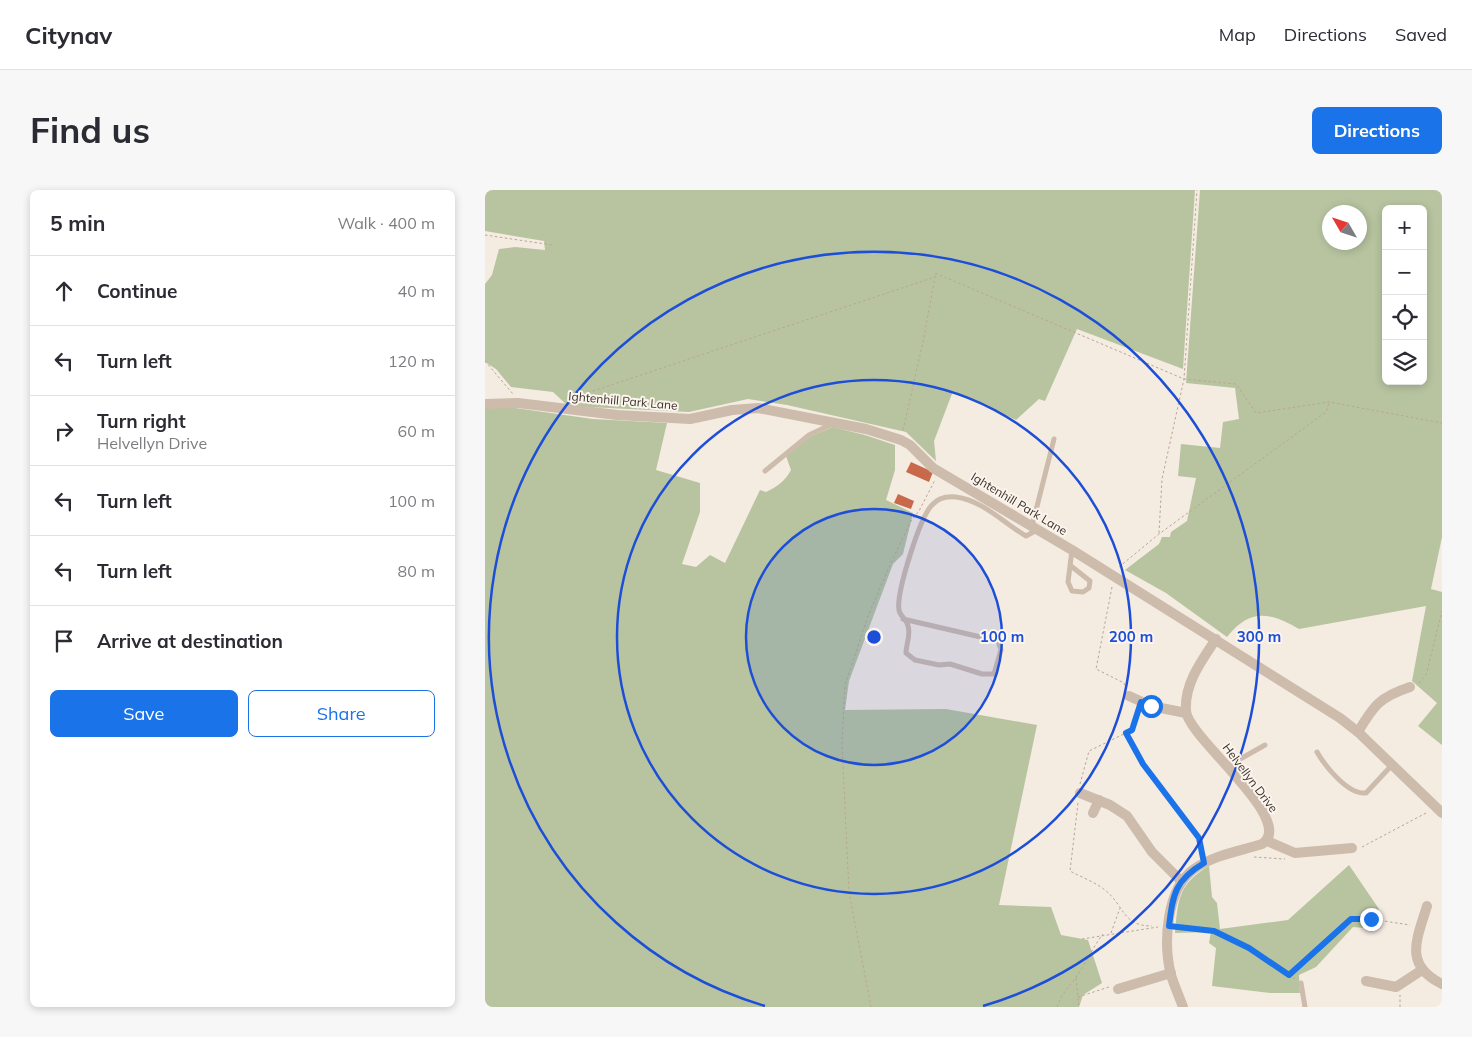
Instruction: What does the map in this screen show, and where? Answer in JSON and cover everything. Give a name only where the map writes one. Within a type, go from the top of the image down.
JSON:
[{"type":"street","name":"Ightenhill Park Lane","points":[[485,404],[517,403],[617,415],[690,419],[732,410],[758,408],[834,422],[901,440],[910,445],[933,468],[1072,550],[1340,718],[1358,732],[1442,813]]},
{"type":"street","points":[[1129,696],[1151,706],[1186,713],[1187,692],[1196,669],[1216,639]]},
{"type":"street","points":[[1358,732],[1367,718],[1388,694],[1410,687]]},
{"type":"street","name":"Helvellyn Drive","points":[[1186,713],[1190,723],[1267,817],[1270,833],[1267,841]]},
{"type":"street","points":[[1080,794],[1099,800],[1127,816],[1152,852],[1181,881]]},
{"type":"street","points":[[1093,813],[1099,800]]},
{"type":"street","points":[[1183,1007],[1171,974],[1168,947],[1172,899],[1181,881],[1204,863],[1267,841],[1295,853],[1352,848]]},
{"type":"street","points":[[1427,906],[1414,947],[1422,970],[1442,984]]},
{"type":"street","points":[[1366,980],[1396,987],[1422,970]]},
{"type":"street","points":[[1122,991],[1171,974]]},
{"type":"lane","points":[[765,471],[809,435],[834,422]]},
{"type":"lane","points":[[903,618],[998,641],[1001,650],[994,674],[988,676],[950,664],[939,665],[909,657],[905,653],[909,627],[903,618],[899,610],[900,595],[915,539],[928,509],[939,498],[959,498],[978,505],[1026,536],[1034,528],[1054,439]]},
{"type":"lane","points":[[1071,566],[1090,581],[1089,588],[1083,592],[1072,592],[1069,587],[1072,550]]},
{"type":"lane","points":[[1227,766],[1265,745]]},
{"type":"lane","points":[[1317,752],[1337,777],[1355,792],[1361,794],[1366,794],[1392,765]]},
{"type":"lane","points":[[1301,983],[1305,1007]]},
{"type":"path","points":[[1159,534],[1162,478],[1184,379],[1197,190]]},
{"type":"path","points":[[485,235],[552,245]]},
{"type":"path","points":[[563,401],[935,277],[935,274],[1184,379],[1235,384],[1256,413],[1329,402],[1442,422]]},
{"type":"path","points":[[901,440],[923,342],[935,277]]},
{"type":"path","points":[[485,361],[505,383],[517,403]]},
{"type":"path","points":[[1129,696],[1124,684],[1096,669],[1114,577],[1121,565],[1159,534],[1326,412],[1329,402]]},
{"type":"path","points":[[871,1007],[849,892],[842,744],[845,685],[868,616],[890,565],[911,521],[919,511],[939,471]]},
{"type":"path","points":[[1410,687],[1422,681],[1427,675],[1442,611]]},
{"type":"path","points":[[1141,702],[1132,730],[1089,751],[1080,783],[1070,871],[1104,889],[1130,922],[1138,926],[1152,926]]},
{"type":"path","points":[[1126,733],[1143,764],[1199,838],[1204,863]]},
{"type":"path","points":[[1352,848],[1369,844],[1425,814],[1434,805]]},
{"type":"path","points":[[1252,856],[1286,860]]},
{"type":"path","points":[[1111,933],[1120,907]]},
{"type":"path","points":[[1289,975],[1351,919],[1371,919],[1421,927]]},
{"type":"path","points":[[1082,939],[1103,934],[1169,926],[1214,931],[1249,948],[1301,983]]},
{"type":"path","points":[[1057,1007],[1061,996],[1076,978],[1092,948],[1103,934]]},
{"type":"path","points":[[1076,978],[1079,1007]]},
{"type":"path","points":[[1078,997],[1112,986],[1122,991]]},
{"type":"green space","points":[[485,190],[1195,190],[1183,369],[1077,329],[1045,401],[1039,399],[1016,420],[953,391],[934,441],[936,461],[906,432],[787,405],[748,399],[689,412],[568,406],[553,392],[511,387],[496,369],[485,362],[485,284],[492,275],[499,249],[515,247],[545,250],[544,241],[485,231]]},
{"type":"green space","points":[[1200,190],[1442,190],[1442,537],[1431,589],[1442,592],[1442,745],[1418,726],[1437,703],[1412,681],[1426,606],[1299,629],[1269,616],[1252,617],[1235,628],[1227,637],[1166,593],[1125,570],[1159,544],[1162,537],[1170,537],[1171,532],[1187,521],[1196,478],[1178,476],[1181,444],[1220,448],[1223,422],[1239,419],[1235,388],[1186,383]]},
{"type":"green space","points":[[485,408],[515,408],[593,419],[667,423],[656,470],[700,483],[700,512],[682,564],[696,567],[710,555],[725,563],[760,490],[766,492],[777,486],[789,474],[791,470],[786,456],[810,437],[832,427],[895,445],[895,470],[886,500],[913,513],[903,554],[893,564],[849,681],[845,710],[946,709],[1037,725],[999,905],[1051,907],[1061,935],[1088,940],[1102,983],[1083,995],[1079,1007],[485,1007]]},
{"type":"green space","points":[[1349,865],[1379,909],[1365,928],[1353,927],[1316,967],[1299,975],[1300,993],[1270,993],[1212,986],[1216,948],[1209,943],[1211,932],[1175,933],[1177,911],[1185,886],[1191,879],[1209,866],[1212,897],[1217,903],[1220,929],[1288,920]]},
{"type":"building","points":[[911,462],[933,472],[929,482],[906,472]]},
{"type":"building","points":[[898,494],[914,501],[911,509],[894,503]]},
{"type":"route","points":[[1151,706],[1141,702],[1132,730],[1126,733],[1143,764],[1199,838],[1202,844],[1204,863],[1188,873],[1176,889],[1172,899],[1169,926],[1214,931],[1249,948],[1289,975],[1351,919],[1371,919]]}]
